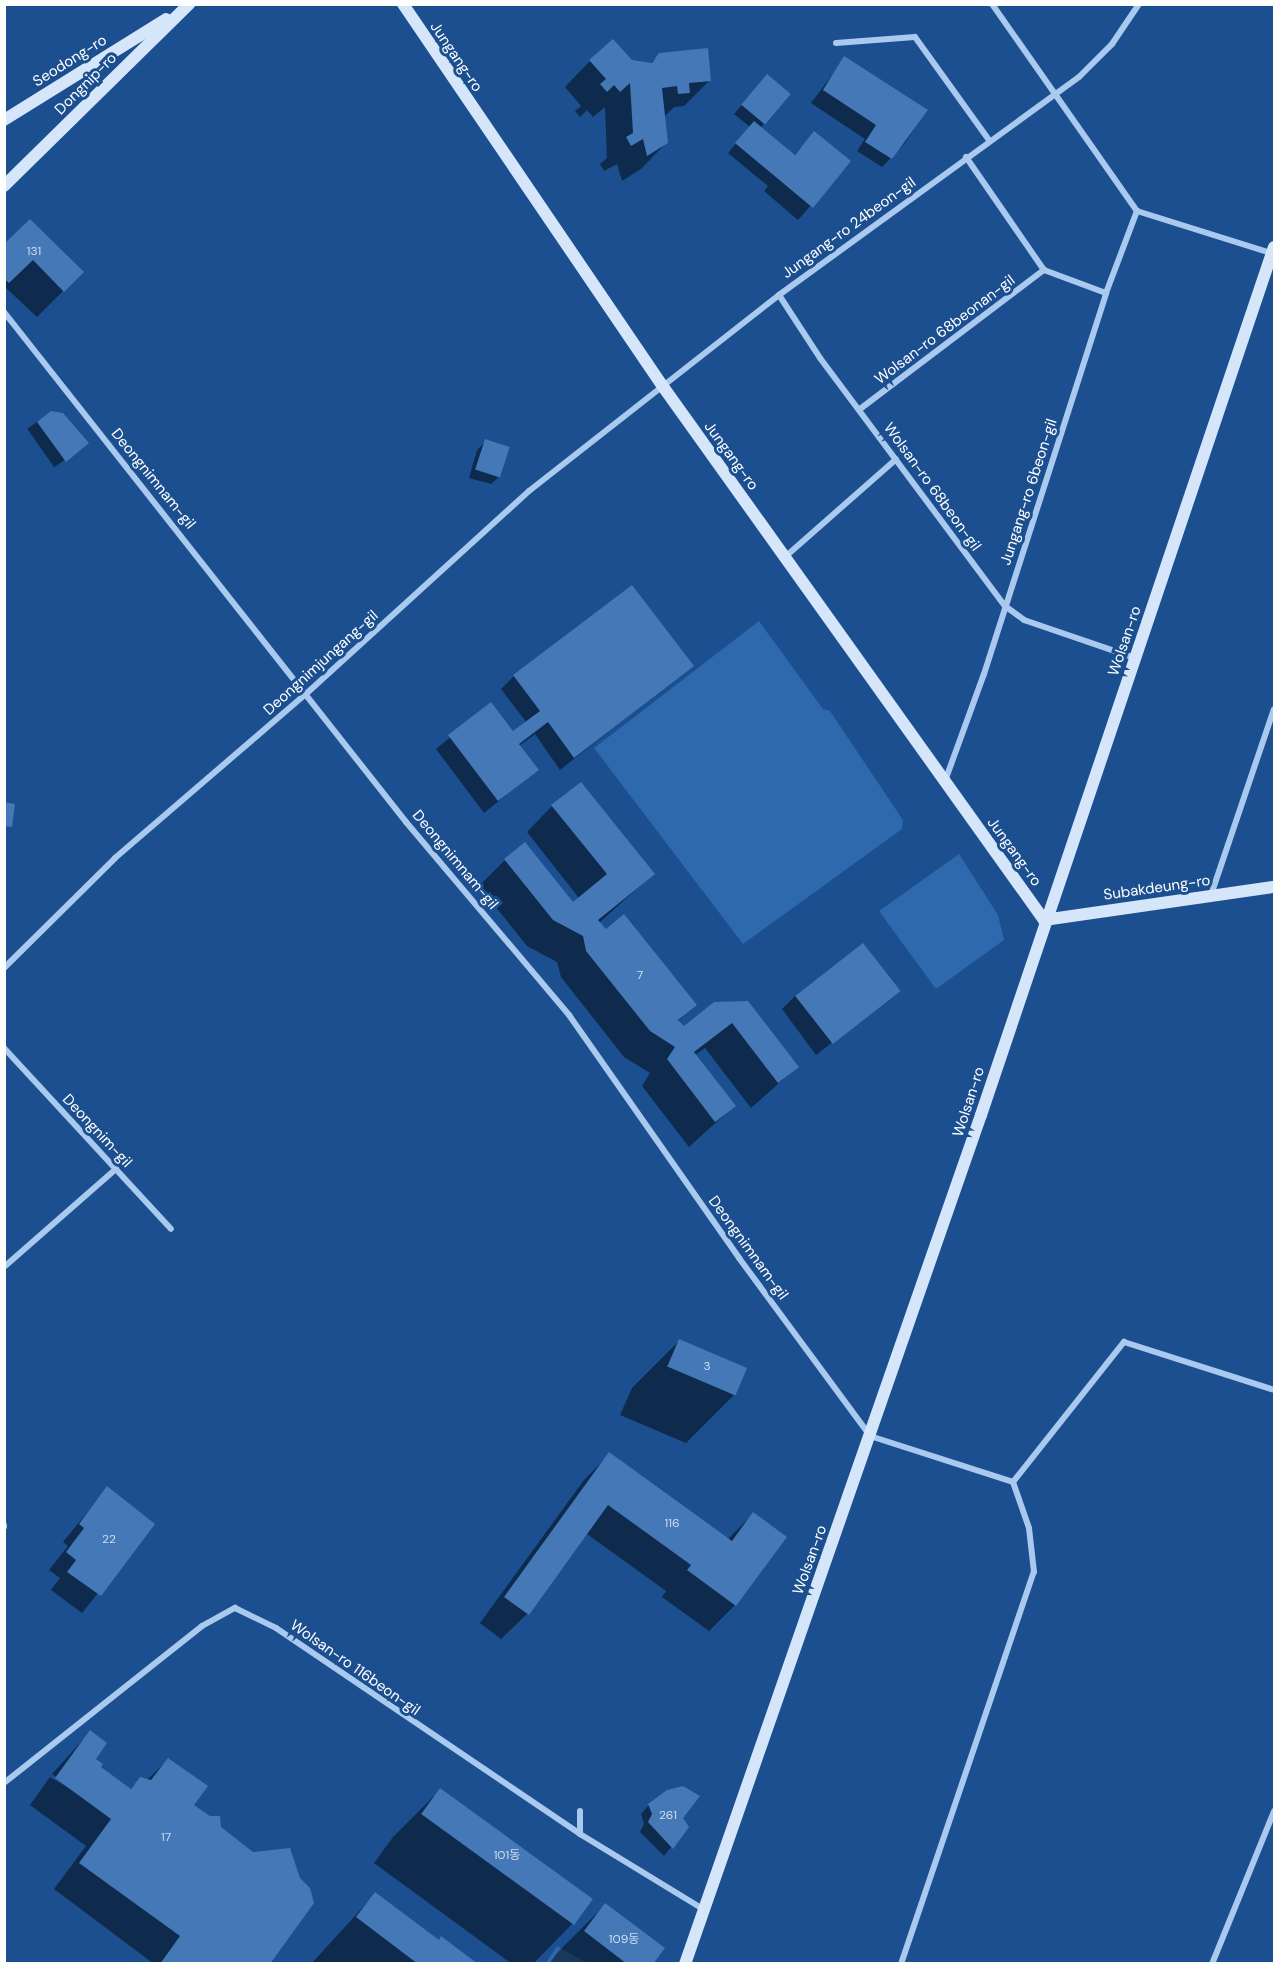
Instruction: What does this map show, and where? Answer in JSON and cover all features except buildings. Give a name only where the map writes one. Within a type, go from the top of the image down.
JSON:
[{"type":"street","name":"Jungang-ro","points":[[403,4],[664,388],[1044,920]]},
{"type":"street","points":[[992,4],[1137,211],[1274,251]]},
{"type":"street","name":"Jungang-ro 24beon-gil","points":[[664,388],[778,295],[989,140],[1055,95],[1099,58],[1139,4]]},
{"type":"street","name":"Seodong-ro","points":[[4,120],[186,7]]},
{"type":"street","name":"Dongnip-ro","points":[[4,186],[186,7]]},
{"type":"street","points":[[836,44],[915,37],[989,140]]},
{"type":"street","points":[[966,157],[1044,270],[1106,293]]},
{"type":"street","name":"Jungang-ro 6beon-gil","points":[[945,781],[1005,606],[1106,293],[1137,211]]},
{"type":"street","name":"Wolsan-ro","points":[[684,1964],[870,1436],[1044,920],[1136,658],[1274,251]]},
{"type":"street","name":"Wolsan-ro 68beonan-gil","points":[[860,409],[1044,270]]},
{"type":"street","name":"Wolsan-ro 68beon-gil","points":[[778,295],[1005,606],[1024,620],[1136,658]]},
{"type":"street","name":"Deongnimnam-gil","points":[[4,312],[307,693],[406,822],[569,1015],[739,1258],[870,1436]]},
{"type":"street","name":"Deongnimjungang-gil","points":[[4,968],[115,858],[307,693],[529,491],[664,388]]},
{"type":"street","points":[[785,557],[896,459]]},
{"type":"street","points":[[1210,896],[1275,709]]},
{"type":"street","name":"Subakdeung-ro","points":[[1044,920],[1275,887]]},
{"type":"street","name":"Deongnim-gil","points":[[4,1048],[171,1229]]},
{"type":"street","points":[[4,1267],[116,1169]]},
{"type":"street","points":[[1013,1482],[1124,1342],[1275,1390]]},
{"type":"street","points":[[870,1436],[1013,1482]]},
{"type":"street","points":[[901,1964],[1034,1572],[1029,1528],[1013,1482]]},
{"type":"street","name":"Wolsan-ro 116beon-gil","points":[[4,1783],[202,1626],[235,1608],[276,1629],[580,1834],[703,1910]]},
{"type":"street","points":[[580,1811],[580,1834]]},
{"type":"street","points":[[1212,1964],[1275,1811]]},
{"type":"shaded area","points":[[759,621],[823,709],[830,711],[903,820],[902,829],[743,944],[594,748]]},
{"type":"shaded area","points":[[959,854],[998,915],[1004,940],[936,989],[879,911]]},
{"type":"shaded area","points":[[557,1946],[587,1963],[546,1963]]}]
